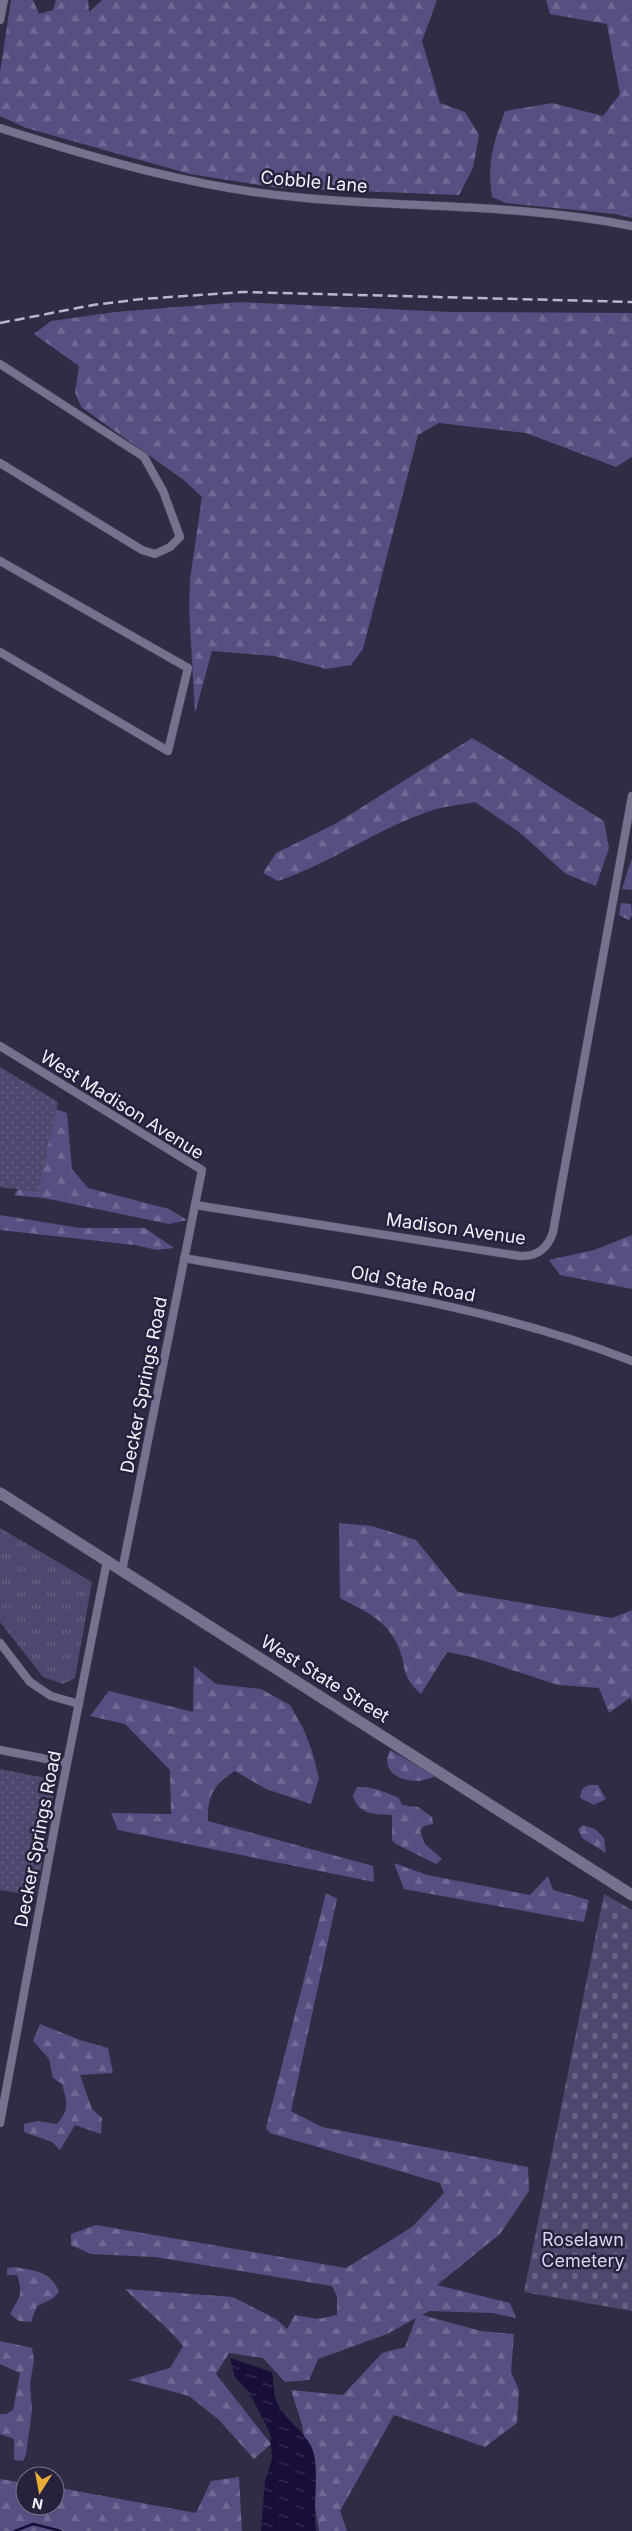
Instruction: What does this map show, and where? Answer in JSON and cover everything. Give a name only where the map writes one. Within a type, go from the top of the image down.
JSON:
[{"type":"street","points":[[0,20],[4,0]]},
{"type":"street","name":"Cobble Lane","points":[[0,128],[117,164],[166,176],[239,190],[304,198],[532,212],[632,226]]},
{"type":"street","points":[[0,364],[144,457],[163,491],[180,538],[170,547],[155,554],[142,550],[0,463]]},
{"type":"street","points":[[0,561],[188,668],[168,751],[0,652]]},
{"type":"street","name":"Madison Avenue","points":[[194,1205],[520,1256],[533,1255],[545,1247],[553,1232],[632,796]]},
{"type":"street","name":"West Madison Avenue","points":[[0,1046],[202,1170],[194,1205]]},
{"type":"street","name":"Decker Springs Road","points":[[122,1571],[194,1205]]},
{"type":"street","name":"Old State Road","points":[[184,1258],[484,1313],[562,1335],[632,1361]]},
{"type":"street","name":"West State Street","points":[[0,1493],[632,1895]]},
{"type":"street","name":"Decker Springs Road","points":[[0,2123],[67,1763],[107,1561]]},
{"type":"street","points":[[0,1643],[20,1672],[35,1686],[51,1696],[79,1704]]},
{"type":"street","points":[[0,1750],[67,1763]]},
{"type":"green space","points":[[11,0],[33,0],[39,14],[53,10],[56,0],[88,0],[89,12],[102,0],[437,0],[422,41],[440,103],[465,112],[479,135],[473,168],[459,195],[278,188],[190,174],[26,128],[0,116],[0,72]]},
{"type":"green space","points":[[546,0],[632,0],[632,218],[615,214],[506,203],[492,197],[490,173],[492,153],[505,111],[552,103],[603,116],[620,94],[607,24],[550,14]]},
{"type":"green space","points":[[240,302],[451,312],[632,313],[632,457],[616,467],[526,433],[439,423],[418,435],[363,649],[351,665],[327,669],[274,656],[212,651],[195,713],[189,609],[190,579],[202,497],[185,481],[81,407],[75,392],[79,366],[34,334],[51,321],[115,312]]},
{"type":"green space","points":[[472,738],[604,821],[609,848],[596,886],[566,874],[519,832],[475,802],[435,809],[410,818],[317,865],[278,881],[263,873],[276,853],[335,824]]},
{"type":"green space","points":[[632,858],[632,890],[622,889]]},
{"type":"green space","points":[[621,903],[631,904],[632,915],[629,920],[619,915]]},
{"type":"green space","points":[[0,1067],[58,1102],[38,1192],[0,1187]]},
{"type":"green space","points":[[47,1106],[67,1113],[72,1169],[88,1188],[169,1209],[187,1220],[169,1224],[44,1198],[14,1195],[22,1183]]},
{"type":"green space","points":[[0,1215],[80,1228],[145,1228],[174,1248],[157,1250],[135,1245],[0,1230]]},
{"type":"green space","points":[[632,1235],[632,1289],[560,1275],[549,1260],[594,1250]]},
{"type":"green space","points":[[339,1523],[372,1526],[416,1540],[458,1592],[612,1618],[632,1610],[632,1705],[631,1697],[609,1713],[599,1688],[558,1685],[472,1657],[447,1652],[421,1694],[407,1676],[398,1646],[388,1629],[374,1617],[340,1598]]},
{"type":"green space","points":[[0,1528],[92,1582],[75,1678],[63,1684],[43,1677],[0,1622]]},
{"type":"green space","points":[[194,1666],[216,1684],[261,1689],[290,1705],[303,1728],[312,1751],[319,1778],[311,1804],[266,1789],[235,1771],[213,1791],[209,1804],[208,1821],[373,1866],[374,1882],[118,1830],[111,1813],[171,1814],[170,1770],[125,1724],[90,1716],[109,1691],[193,1712]]},
{"type":"green space","points":[[390,1750],[436,1776],[417,1781],[397,1776],[389,1769],[387,1763]]},
{"type":"green space","points":[[0,1769],[56,1780],[36,1896],[0,1890]]},
{"type":"green space","points":[[589,1785],[598,1785],[606,1799],[594,1805],[580,1798],[582,1789]]},
{"type":"green space","points":[[357,1787],[373,1788],[399,1798],[402,1805],[418,1807],[432,1817],[433,1824],[424,1826],[420,1831],[425,1844],[442,1859],[436,1864],[396,1844],[392,1840],[392,1815],[373,1814],[363,1810],[355,1802],[353,1795]]},
{"type":"green space","points":[[583,1825],[595,1829],[604,1838],[606,1853],[582,1838],[578,1829]]},
{"type":"green space","points":[[394,1863],[427,1875],[530,1895],[548,1876],[553,1890],[589,1900],[584,1922],[404,1889]]},
{"type":"green space","points":[[326,1893],[337,1899],[291,2111],[322,2127],[528,2167],[529,2191],[500,2234],[437,2285],[510,2303],[516,2318],[492,2313],[429,2311],[422,2315],[481,2331],[514,2334],[511,2372],[519,2390],[517,2423],[485,2447],[394,2415],[340,2511],[347,2531],[319,2531],[302,2425],[291,2390],[343,2395],[382,2353],[405,2347],[416,2318],[387,2334],[318,2359],[309,2380],[285,2382],[263,2358],[229,2353],[216,2374],[271,2444],[254,2459],[219,2420],[189,2396],[129,2380],[170,2368],[183,2346],[125,2289],[233,2297],[276,2319],[287,2329],[295,2315],[318,2319],[337,2315],[337,2296],[332,2286],[155,2257],[91,2254],[71,2245],[71,2234],[96,2225],[346,2268],[412,2227],[444,2193],[440,2183],[270,2133],[266,2128]]},
{"type":"green space","name":"Roselawn Cemetery","points":[[604,1894],[632,1910],[632,2311],[524,2292]]},
{"type":"green space","points":[[40,2024],[80,2040],[108,2048],[113,2073],[80,2075],[92,2109],[102,2118],[101,2134],[75,2125],[60,2150],[52,2142],[24,2132],[24,2124],[38,2121],[57,2124],[66,2109],[62,2084],[53,2078],[49,2059],[33,2041]]},
{"type":"green space","points":[[15,2267],[36,2271],[47,2276],[56,2285],[59,2292],[52,2299],[37,2306],[31,2322],[19,2321],[10,2314],[18,2300],[20,2288],[17,2275],[7,2275],[7,2268]]},
{"type":"green space","points":[[0,2341],[32,2348],[34,2361],[30,2383],[32,2410],[26,2455],[23,2461],[14,2460],[14,2439],[0,2434],[0,2414],[6,2414],[13,2410],[20,2373],[0,2364]]},
{"type":"green space","points":[[239,2477],[242,2531],[0,2531],[0,2479],[15,2481],[15,2516],[65,2516],[65,2489],[196,2513],[211,2481]]},
{"type":"water","points":[[230,2358],[272,2372],[274,2392],[280,2409],[308,2440],[311,2446],[314,2454],[316,2475],[316,2531],[261,2531],[265,2481],[272,2459],[270,2433],[249,2392],[235,2377]]},
{"type":"waterway","points":[[15,2531],[33,2524],[61,2531]]},
{"type":"railway","points":[[0,323],[93,305],[142,299],[243,292],[632,302]]}]
